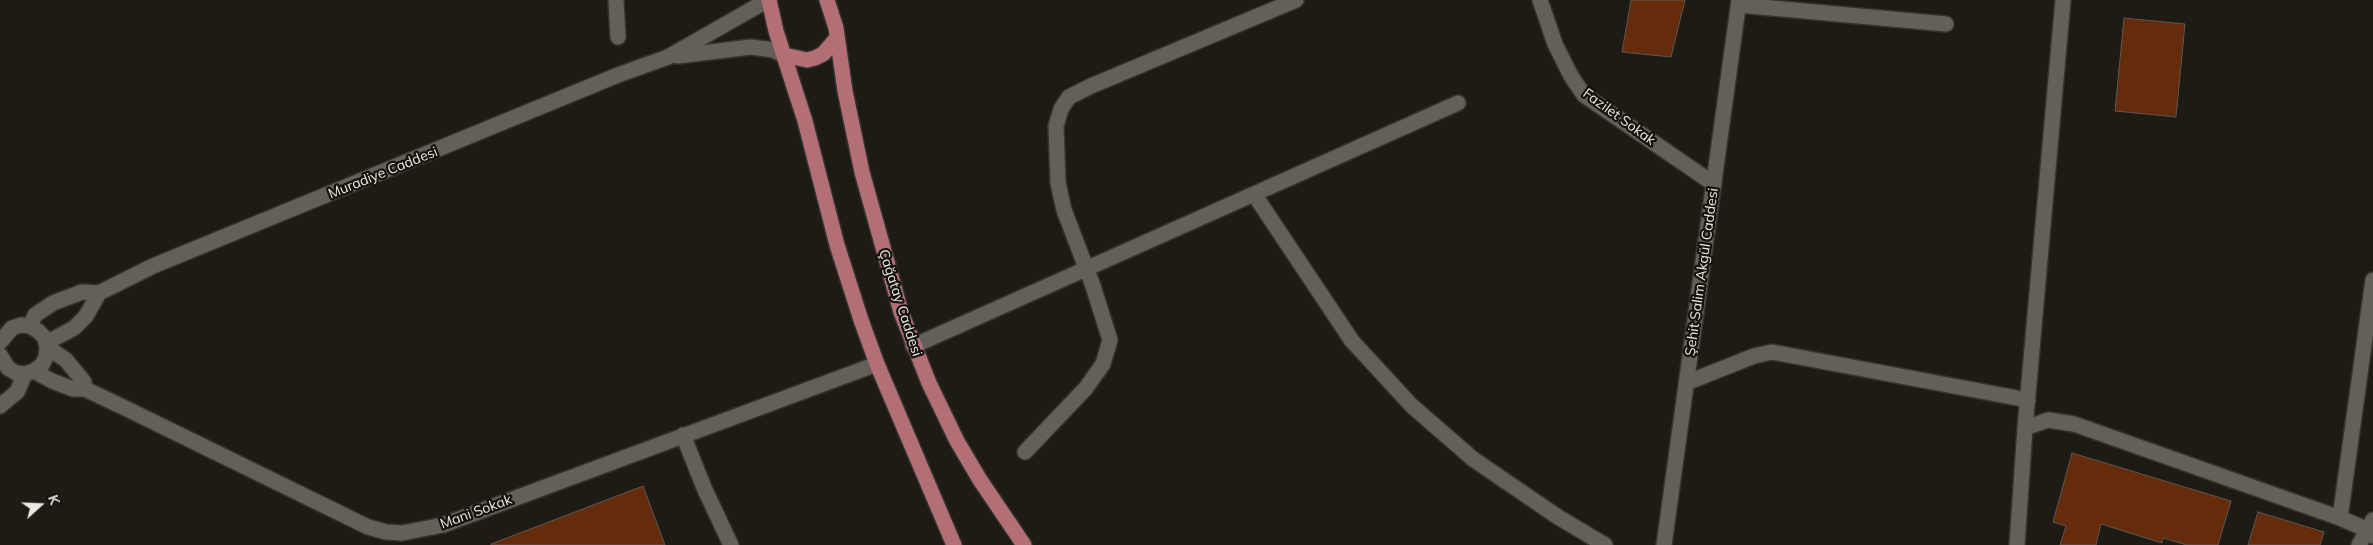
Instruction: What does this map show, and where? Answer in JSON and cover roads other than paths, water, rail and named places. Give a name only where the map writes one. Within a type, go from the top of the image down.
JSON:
[{"type":"main road","points":[[768,0],[805,121],[844,268],[877,364],[954,545]]},
{"type":"main road","name":"Çağatay Caddesi","points":[[827,0],[837,38],[845,91],[862,172],[889,275],[913,346],[962,449],[980,480],[1024,545]]},
{"type":"main road","points":[[784,55],[807,60],[815,58],[823,54],[837,38]]},
{"type":"street","points":[[616,0],[618,37]]},
{"type":"street","name":"Muradiye Caddesi","points":[[30,326],[35,315],[53,303],[82,292],[99,293],[152,266],[618,75],[668,57],[768,0]]},
{"type":"street","points":[[1024,452],[1086,388],[1103,364],[1110,340],[1064,210],[1058,182],[1056,126],[1061,109],[1069,97],[1296,0]]},
{"type":"street","name":"Fazilet Sokak","points":[[1540,0],[1555,44],[1571,76],[1584,94],[1714,184]]},
{"type":"street","points":[[2017,545],[2025,428],[2063,0]]},
{"type":"street","points":[[1739,3],[1946,24]]},
{"type":"street","name":"Şehit Salim Akgül Caddesi","points":[[1664,545],[1739,3]]},
{"type":"street","name":"Muradiye Caddesi","points":[[668,57],[751,47],[774,50],[784,55]]},
{"type":"street","points":[[913,346],[1458,103]]},
{"type":"street","points":[[1254,194],[1352,342],[1412,406],[1473,459],[1558,517],[1605,545]]},
{"type":"street","points":[[2340,518],[2373,280]]},
{"type":"street","points":[[47,345],[74,328],[86,316],[99,293]]},
{"type":"street","points":[[0,342],[6,323],[30,326],[38,331],[47,345],[66,360],[84,382],[85,390]]},
{"type":"street","points":[[0,406],[17,392],[30,372],[42,365],[46,357],[47,345]]},
{"type":"street","points":[[1686,383],[1754,356],[1772,352],[2028,400]]},
{"type":"street","name":"Mani Sokak","points":[[1,362],[16,373],[30,372],[73,389],[85,390],[349,518],[384,539],[444,526],[877,364]]},
{"type":"street","points":[[2025,428],[2048,420],[2074,424],[2372,530],[2359,545]]},
{"type":"street","points":[[683,435],[705,490],[731,545]]}]
